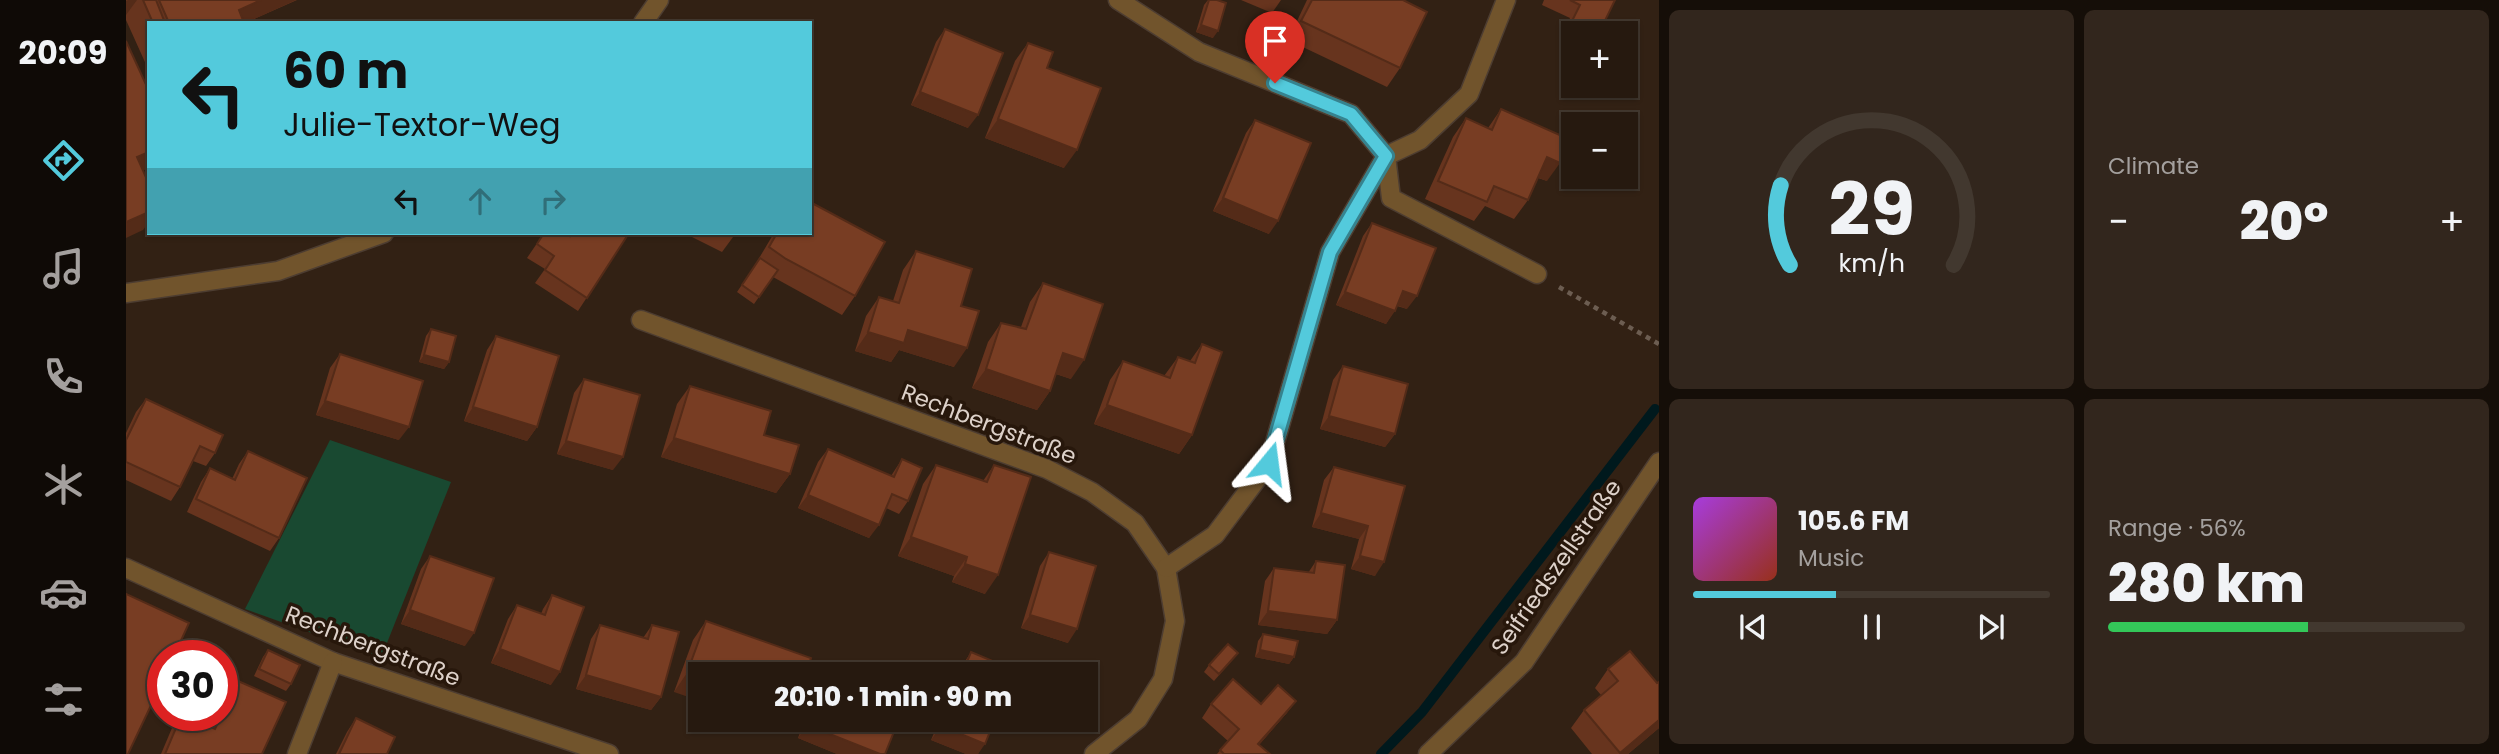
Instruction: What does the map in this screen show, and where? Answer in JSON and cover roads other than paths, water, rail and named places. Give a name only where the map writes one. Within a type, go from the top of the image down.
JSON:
[{"type":"street","points":[[644,21],[659,0]]},
{"type":"street","points":[[1118,0],[1199,52],[1351,114],[1386,156],[1391,198],[1537,274]]},
{"type":"street","points":[[1166,568],[1215,535],[1269,463],[1330,252],[1386,156],[1420,140],[1469,94],[1506,0]]},
{"type":"street","points":[[126,293],[278,271],[378,235]]},
{"type":"street","name":"Rechbergstraße","points":[[641,320],[1047,469],[1092,492],[1135,523],[1166,568],[1175,621],[1163,679],[1138,719],[1094,754]]},
{"type":"street","name":"Seifriedszellstraße","points":[[1428,754],[1524,662],[1659,462]]},
{"type":"street","name":"Rechbergstraße","points":[[126,568],[334,662],[609,754]]},
{"type":"street","points":[[297,754],[334,662]]},
{"type":"waterway","points":[[1381,754],[1422,712],[1655,409]]}]
